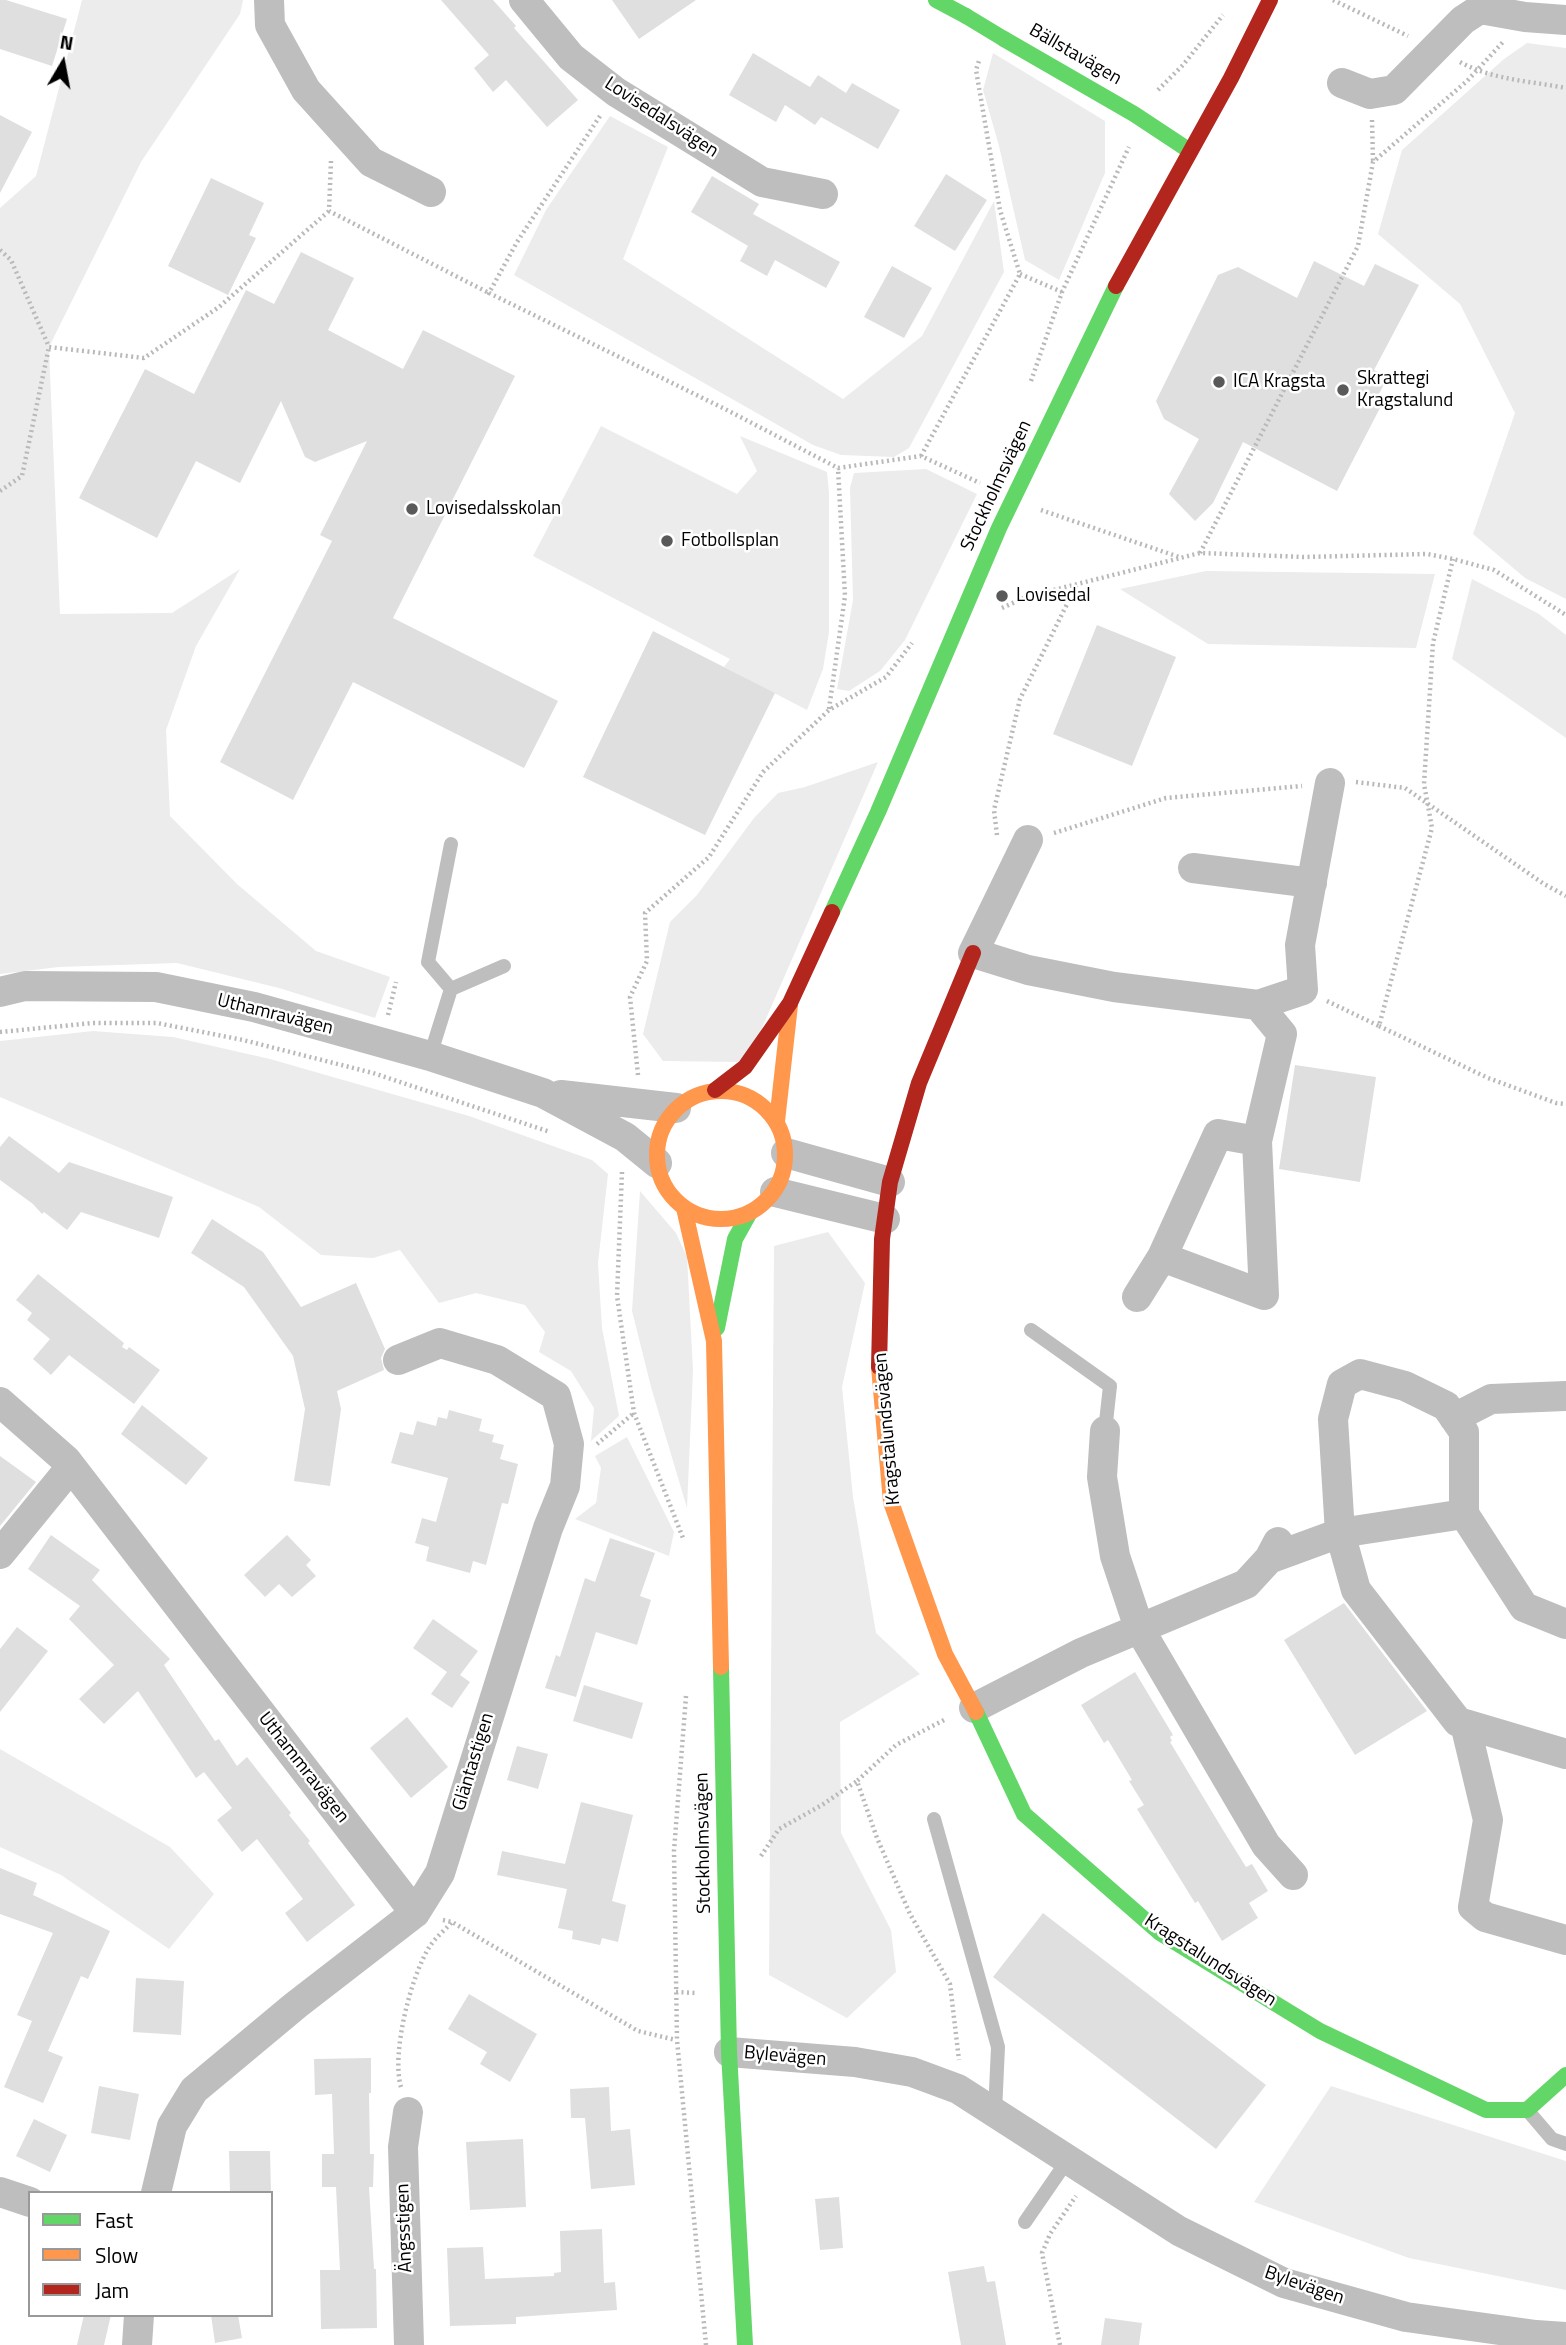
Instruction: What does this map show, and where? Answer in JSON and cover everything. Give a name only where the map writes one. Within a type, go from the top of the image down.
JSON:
[{"type":"main road","name":"Bällstavägen","points":[[936,0],[1134,114],[1190,151]]},
{"type":"main road","name":"Stockholmsvägen","points":[[715,1090],[744,1067],[790,1003],[878,812],[999,528],[1115,287],[1231,78],[1270,0]]},
{"type":"main road","name":"Kragstalundsvägen","points":[[973,953],[919,1083],[890,1182],[882,1239],[879,1368],[891,1502],[945,1654],[1024,1814],[1160,1933],[1320,2031],[1486,2110],[1527,2110]]},
{"type":"main road","name":"Stockholmsvägen","points":[[777,1121],[790,1003]]},
{"type":"main road","points":[[715,1090],[738,1092],[751,1097],[777,1121],[785,1142],[784,1173],[775,1192],[749,1213],[729,1219],[707,1218],[684,1208],[668,1192],[657,1163],[657,1140],[676,1108],[694,1095],[715,1090]]},
{"type":"main road","name":"Stockholmsvägen","points":[[684,1208],[714,1341],[729,2052],[745,2345]]},
{"type":"main road","name":"Stockholmsvägen","points":[[714,1341],[735,1239],[749,1213]]},
{"type":"main road","points":[[1527,2110],[1566,2075]]},
{"type":"street","points":[[269,0],[270,25],[306,90],[371,162],[431,192]]},
{"type":"street","name":"Lovisedalsvägen","points":[[524,0],[572,57],[616,92],[762,182],[823,194]]},
{"type":"street","points":[[1342,83],[1370,94],[1394,90],[1464,20],[1480,9],[1525,17],[1566,20]]},
{"type":"street","points":[[973,953],[1028,970],[1114,987],[1258,1005],[1303,990],[1300,945],[1330,783]]},
{"type":"street","name":"Kragstalundsvägen","points":[[973,953],[1028,841]]},
{"type":"street","points":[[1193,868],[1312,883]]},
{"type":"street","name":"Uthamravägen","points":[[0,992],[24,986],[156,987],[254,1007],[430,1056],[543,1093],[625,1137],[657,1163]]},
{"type":"street","points":[[1162,1257],[1264,1295],[1257,1140],[1282,1034],[1258,1005]]},
{"type":"street","name":"Uthamravägen","points":[[543,1093],[676,1108]]},
{"type":"street","points":[[1137,1297],[1162,1257],[1218,1134],[1257,1140]]},
{"type":"street","points":[[786,1153],[890,1182]]},
{"type":"street","points":[[775,1192],[885,1219]]},
{"type":"street","name":"Gläntastigen","points":[[156,2191],[172,2126],[194,2090],[296,2005],[415,1913],[440,1873],[548,1528],[565,1486],[569,1444],[556,1396],[497,1360],[440,1343],[398,1360]]},
{"type":"street","points":[[1566,1624],[1524,1606],[1464,1514],[1464,1433],[1446,1406],[1405,1385],[1360,1374],[1342,1384],[1333,1419],[1340,1532],[1356,1590],[1458,1722],[1566,1754]]},
{"type":"street","points":[[1454,1418],[1491,1399],[1566,1396]]},
{"type":"street","name":"Uthammravägen","points":[[0,1402],[71,1467],[415,1913]]},
{"type":"street","points":[[1105,1431],[1102,1477],[1115,1556],[1139,1628],[1266,1845],[1293,1875]]},
{"type":"street","points":[[0,1554],[71,1467]]},
{"type":"street","points":[[974,1708],[1081,1653],[1245,1584],[1273,1551],[1340,1532],[1464,1514]]},
{"type":"street","points":[[1465,1724],[1488,1820],[1473,1907],[1485,1917],[1566,1940]]},
{"type":"street","name":"Bylevägen","points":[[729,2052],[855,2062],[912,2072],[958,2089],[1179,2231],[1284,2283],[1406,2317],[1536,2340],[1566,2337]]},
{"type":"street","name":"Ängsstigen","points":[[408,2112],[403,2147],[409,2345]]},
{"type":"street","points":[[0,2192],[28,2201]]},
{"type":"street","points":[[137,2345],[139,2317]]},
{"type":"lane","points":[[451,844],[428,962],[451,989]]},
{"type":"lane","points":[[430,1056],[451,989],[504,966]]},
{"type":"lane","points":[[1031,1330],[1110,1386],[1105,1431]]},
{"type":"lane","points":[[934,1819],[998,2047],[995,2113]]},
{"type":"lane","points":[[1527,2110],[1552,2138],[1566,2144]]},
{"type":"lane","points":[[1025,2222],[1079,2168]]},
{"type":"path","points":[[1374,162],[1467,81],[1525,17]]},
{"type":"path","points":[[921,456],[1020,274],[1000,211],[976,70],[980,58]]},
{"type":"path","points":[[1476,71],[1566,88]]},
{"type":"path","points":[[489,293],[517,242],[616,92]]},
{"type":"path","points":[[1200,553],[1358,246],[1374,162],[1370,94]]},
{"type":"path","points":[[49,347],[144,358],[219,307],[329,211],[334,121]]},
{"type":"path","points":[[329,211],[838,468],[921,456],[981,483]]},
{"type":"path","points":[[0,250],[11,260],[49,347],[22,476],[0,491]]},
{"type":"path","points":[[1020,274],[1062,292]]},
{"type":"path","points":[[829,710],[845,596],[838,468]]},
{"type":"path","points":[[1041,510],[1180,557]]},
{"type":"path","points":[[995,612],[1026,597],[1200,553],[1304,557],[1427,554],[1494,569],[1566,615]]},
{"type":"path","points":[[1379,1026],[1432,828],[1423,784],[1433,643],[1453,559]]},
{"type":"path","points":[[994,810],[1020,699],[1078,583]]},
{"type":"path","points":[[1303,990],[1488,1078],[1556,1103],[1566,1104]]},
{"type":"path","points":[[0,1032],[93,1023],[157,1023],[243,1040],[373,1073],[557,1134]]},
{"type":"path","points":[[761,1856],[779,1829],[857,1782],[895,1745],[930,1726],[974,1708]]},
{"type":"path","points":[[857,1782],[877,1838],[910,1914],[950,1984],[959,2053],[958,2089]]},
{"type":"path","points":[[415,1913],[452,1922],[638,2031],[677,2040]]},
{"type":"path","points":[[408,2112],[397,2075],[402,2025],[416,1972],[431,1945],[452,1922]]},
{"type":"path","points":[[1060,2345],[1042,2253],[1079,2168]]},
{"type":"shaded area","points":[[82,0],[243,0],[240,14],[141,162],[49,347],[60,614],[172,613],[240,569],[196,646],[166,730],[170,816],[237,884],[316,951],[390,977],[375,1018],[279,988],[177,963],[59,967],[0,974],[0,208],[36,176]]},
{"type":"shaded area","points":[[1527,43],[1566,48],[1566,599],[1525,578],[1473,534],[1515,413],[1460,304],[1378,234],[1402,150],[1504,59]]},
{"type":"shaded area","points":[[993,53],[1105,121],[1105,173],[1059,280],[1025,260],[999,146],[983,90]]},
{"type":"shaded area","points":[[610,116],[668,147],[623,259],[843,399],[922,336],[994,201],[1004,272],[909,448],[894,457],[841,455],[813,445],[514,275],[546,210]]},
{"type":"shaded area","name":"Fotbollsplan","points":[[601,426],[737,494],[757,471],[740,436],[827,472],[829,632],[823,669],[807,710],[724,667],[730,659],[533,556]]},
{"type":"shaded area","points":[[926,469],[977,494],[905,640],[880,671],[849,691],[837,689],[853,600],[850,488],[854,473]]},
{"type":"shaded area","points":[[1206,571],[1435,574],[1416,648],[1208,644],[1120,589]]},
{"type":"shaded area","points":[[1472,579],[1539,614],[1566,635],[1566,738],[1452,659]]},
{"type":"shaded area","points":[[878,762],[755,1044],[738,1062],[663,1061],[643,1034],[670,922],[697,895],[754,818],[778,793],[805,787]]},
{"type":"shaded area","points":[[93,1031],[173,1037],[270,1059],[469,1116],[592,1160],[608,1174],[598,1263],[602,1328],[619,1416],[591,1441],[594,1408],[571,1371],[539,1352],[545,1332],[525,1305],[476,1293],[439,1303],[400,1250],[373,1258],[321,1255],[259,1207],[0,1097],[0,1041]]},
{"type":"shaded area","points":[[640,1191],[676,1233],[687,1257],[693,1370],[687,1508],[651,1387],[632,1311]]},
{"type":"shaded area","points":[[828,1232],[865,1283],[842,1387],[853,1497],[876,1633],[920,1674],[840,1722],[841,1833],[891,1930],[896,1972],[847,2018],[769,1975],[774,1246]]},
{"type":"shaded area","points":[[627,1437],[674,1532],[669,1556],[575,1519],[596,1503],[601,1468],[595,1456]]},
{"type":"shaded area","points":[[0,1749],[170,1847],[214,1894],[169,1949],[61,1875],[0,1847]]},
{"type":"shaded area","points":[[1331,2086],[1566,2161],[1566,2290],[1409,2258],[1254,2202]]},
{"type":"building","points":[[0,0],[67,19],[52,66],[0,49]]},
{"type":"building","points":[[441,0],[493,0],[516,26],[514,28],[578,100],[547,127],[506,80],[493,92],[474,68],[489,55]]},
{"type":"building","points":[[612,0],[696,0],[639,39]]},
{"type":"building","points":[[753,53],[810,87],[818,75],[846,93],[852,83],[900,110],[878,149],[821,117],[815,125],[785,105],[776,122],[729,95]]},
{"type":"building","points":[[0,115],[32,132],[0,193]]},
{"type":"building","points":[[946,174],[987,200],[955,251],[914,226]]},
{"type":"building","points":[[712,176],[759,204],[753,214],[840,262],[826,288],[775,260],[767,276],[740,261],[748,246],[691,212]]},
{"type":"building","points":[[211,178],[264,203],[249,235],[256,238],[228,295],[168,266]]},
{"type":"building","points":[[301,252],[354,278],[328,330],[403,369],[423,330],[515,376],[393,618],[558,701],[524,768],[353,682],[293,800],[220,762],[332,541],[320,535],[367,441],[315,462],[305,457],[281,401],[240,483],[196,461],[157,538],[79,498],[145,369],[194,394],[246,290],[274,304]]},
{"type":"building","points":[[1314,261],[1364,286],[1375,264],[1419,285],[1374,370],[1388,376],[1374,404],[1380,408],[1337,491],[1243,442],[1213,503],[1195,521],[1169,494],[1199,439],[1164,419],[1156,401],[1218,275],[1238,267],[1297,298]]},
{"type":"building","points":[[892,266],[932,288],[904,338],[864,317]]},
{"type":"building","points":[[1097,625],[1176,657],[1132,766],[1053,734]]},
{"type":"building","points":[[653,631],[775,693],[705,835],[583,777]]},
{"type":"building","points":[[1295,1065],[1376,1077],[1360,1182],[1279,1169]]},
{"type":"building","points":[[9,1136],[59,1173],[69,1162],[173,1197],[159,1238],[81,1212],[67,1230],[44,1212],[42,1214],[33,1204],[0,1180],[0,1147]]},
{"type":"building","points":[[212,1219],[263,1252],[301,1307],[356,1283],[385,1349],[381,1358],[384,1370],[337,1391],[341,1409],[330,1486],[294,1481],[305,1409],[293,1356],[244,1287],[191,1253]]},
{"type":"building","points":[[38,1274],[124,1343],[122,1347],[127,1350],[129,1347],[160,1370],[134,1404],[69,1355],[51,1375],[33,1359],[50,1339],[27,1320],[32,1313],[16,1300]]},
{"type":"building","points":[[142,1405],[208,1458],[186,1485],[121,1434]]},
{"type":"building","points":[[449,1410],[482,1419],[479,1431],[494,1435],[492,1442],[504,1445],[500,1459],[518,1464],[508,1504],[502,1503],[486,1565],[473,1561],[470,1573],[426,1561],[429,1547],[415,1543],[422,1518],[436,1522],[448,1478],[391,1463],[400,1432],[413,1435],[417,1421],[436,1426],[438,1417],[447,1419]]},
{"type":"building","points":[[0,1456],[36,1482],[0,1526]]},
{"type":"building","points":[[51,1535],[100,1570],[92,1580],[170,1659],[164,1665],[215,1741],[219,1739],[237,1766],[247,1757],[291,1813],[289,1815],[310,1841],[308,1843],[355,1905],[307,1942],[285,1913],[303,1899],[257,1839],[242,1852],[217,1820],[232,1808],[204,1772],[196,1778],[138,1691],[104,1724],[79,1699],[114,1665],[69,1619],[80,1606],[28,1569]]},
{"type":"building","points":[[287,1535],[311,1560],[306,1565],[316,1576],[292,1597],[279,1584],[265,1597],[244,1575]]},
{"type":"building","points":[[610,1538],[655,1553],[640,1596],[651,1600],[637,1645],[596,1632],[576,1697],[545,1688],[556,1655],[560,1657],[585,1578],[595,1582]]},
{"type":"building","points":[[1344,1603],[1427,1711],[1355,1755],[1284,1640]]},
{"type":"building","points":[[433,1619],[478,1651],[460,1675],[470,1682],[452,1708],[431,1694],[447,1672],[413,1648]]},
{"type":"building","points":[[17,1627],[48,1651],[0,1712],[0,1649]]},
{"type":"building","points":[[1135,1672],[1173,1735],[1170,1742],[1223,1830],[1246,1867],[1252,1864],[1268,1891],[1249,1903],[1258,1918],[1222,1941],[1198,1901],[1195,1903],[1137,1809],[1144,1805],[1129,1781],[1132,1780],[1108,1740],[1104,1743],[1081,1705]]},
{"type":"building","points":[[584,1685],[643,1703],[632,1739],[573,1721]]},
{"type":"building","points":[[407,1717],[448,1767],[411,1798],[370,1748]]},
{"type":"building","points":[[517,1746],[548,1754],[538,1789],[507,1780]]},
{"type":"building","points":[[581,1802],[633,1815],[612,1901],[626,1905],[618,1942],[602,1938],[600,1945],[572,1939],[573,1931],[558,1928],[567,1889],[497,1875],[502,1851],[565,1864]]},
{"type":"building","points":[[0,1868],[37,1883],[33,1895],[110,1931],[88,1979],[81,1976],[48,2051],[63,2057],[43,2103],[4,2087],[32,2021],[17,2015],[53,1933],[0,1914]]},
{"type":"building","points":[[1043,1913],[1266,2085],[1216,2149],[993,1977]]},
{"type":"building","points":[[136,1978],[184,1981],[181,2035],[133,2032]]},
{"type":"building","points":[[469,1994],[537,2034],[510,2082],[480,2064],[487,2052],[448,2029]]},
{"type":"building","points":[[371,2058],[370,2154],[374,2154],[373,2187],[369,2187],[376,2269],[377,2328],[321,2329],[320,2270],[340,2270],[336,2187],[322,2187],[322,2154],[334,2154],[332,2094],[315,2095],[314,2059]]},
{"type":"building","points":[[99,2086],[139,2094],[130,2140],[91,2133]]},
{"type":"building","points":[[609,2087],[611,2131],[630,2129],[635,2185],[591,2189],[585,2118],[571,2118],[570,2089]]},
{"type":"building","points":[[34,2119],[67,2135],[50,2172],[16,2156]]},
{"type":"building","points":[[523,2139],[526,2207],[470,2210],[466,2142]]},
{"type":"building","points":[[229,2151],[270,2151],[271,2191],[230,2191]]},
{"type":"building","points":[[839,2197],[843,2248],[820,2250],[815,2199]]},
{"type":"building","points":[[602,2229],[604,2283],[615,2282],[617,2310],[516,2317],[516,2324],[450,2326],[447,2248],[483,2247],[485,2279],[554,2276],[554,2273],[561,2272],[560,2231]]},
{"type":"building","points":[[984,2266],[987,2282],[995,2281],[1006,2345],[961,2345],[948,2272]]},
{"type":"building","points":[[84,2317],[111,2317],[104,2345],[77,2345]]},
{"type":"building","points":[[211,2317],[238,2317],[242,2338],[215,2343]]},
{"type":"building","points":[[1105,2318],[1142,2323],[1139,2345],[1101,2345]]},
{"type":"traffic: fast","points":[[936,0],[966,16]]},
{"type":"traffic: fast","points":[[966,16],[1004,39]]},
{"type":"traffic: fast","points":[[1004,39],[1134,114],[1190,151]]},
{"type":"traffic: fast","points":[[832,912],[878,812],[999,528],[1116,286]]},
{"type":"traffic: fast","points":[[717,1328],[735,1239],[749,1214]]},
{"type":"traffic: fast","points":[[721,1667],[729,2052],[745,2345]]},
{"type":"traffic: fast","points":[[976,1712],[1024,1814],[1160,1933],[1320,2031],[1486,2110],[1527,2110],[1566,2075]]},
{"type":"traffic: slow","points":[[777,1121],[790,1005]]},
{"type":"traffic: slow","points":[[721,1091],[746,1095],[767,1109],[781,1130],[785,1155],[781,1180],[767,1201],[746,1215],[721,1219],[696,1215],[675,1201],[661,1180],[657,1155],[661,1130],[675,1109],[696,1095],[721,1091]]},
{"type":"traffic: slow","points":[[684,1208],[714,1341],[721,1667]]},
{"type":"traffic: slow","points":[[879,1367],[891,1502],[945,1654],[976,1712]]},
{"type":"traffic: jam","points":[[1116,286],[1231,78],[1270,0]]},
{"type":"traffic: jam","points":[[715,1090],[745,1067],[790,1003],[832,912]]},
{"type":"traffic: jam","points":[[879,1367],[882,1239],[890,1182],[919,1083],[973,953]]},
{"type":"place","name":"ICA Kragsta","points":[[1219,382]]},
{"type":"place","name":"Skrattegi Kragstalund","points":[[1343,390]]},
{"type":"place","name":"Lovisedalsskolan","points":[[412,509]]},
{"type":"place","name":"Fotbollsplan","points":[[667,541]]},
{"type":"place","name":"Lovisedal","points":[[1002,596]]}]
